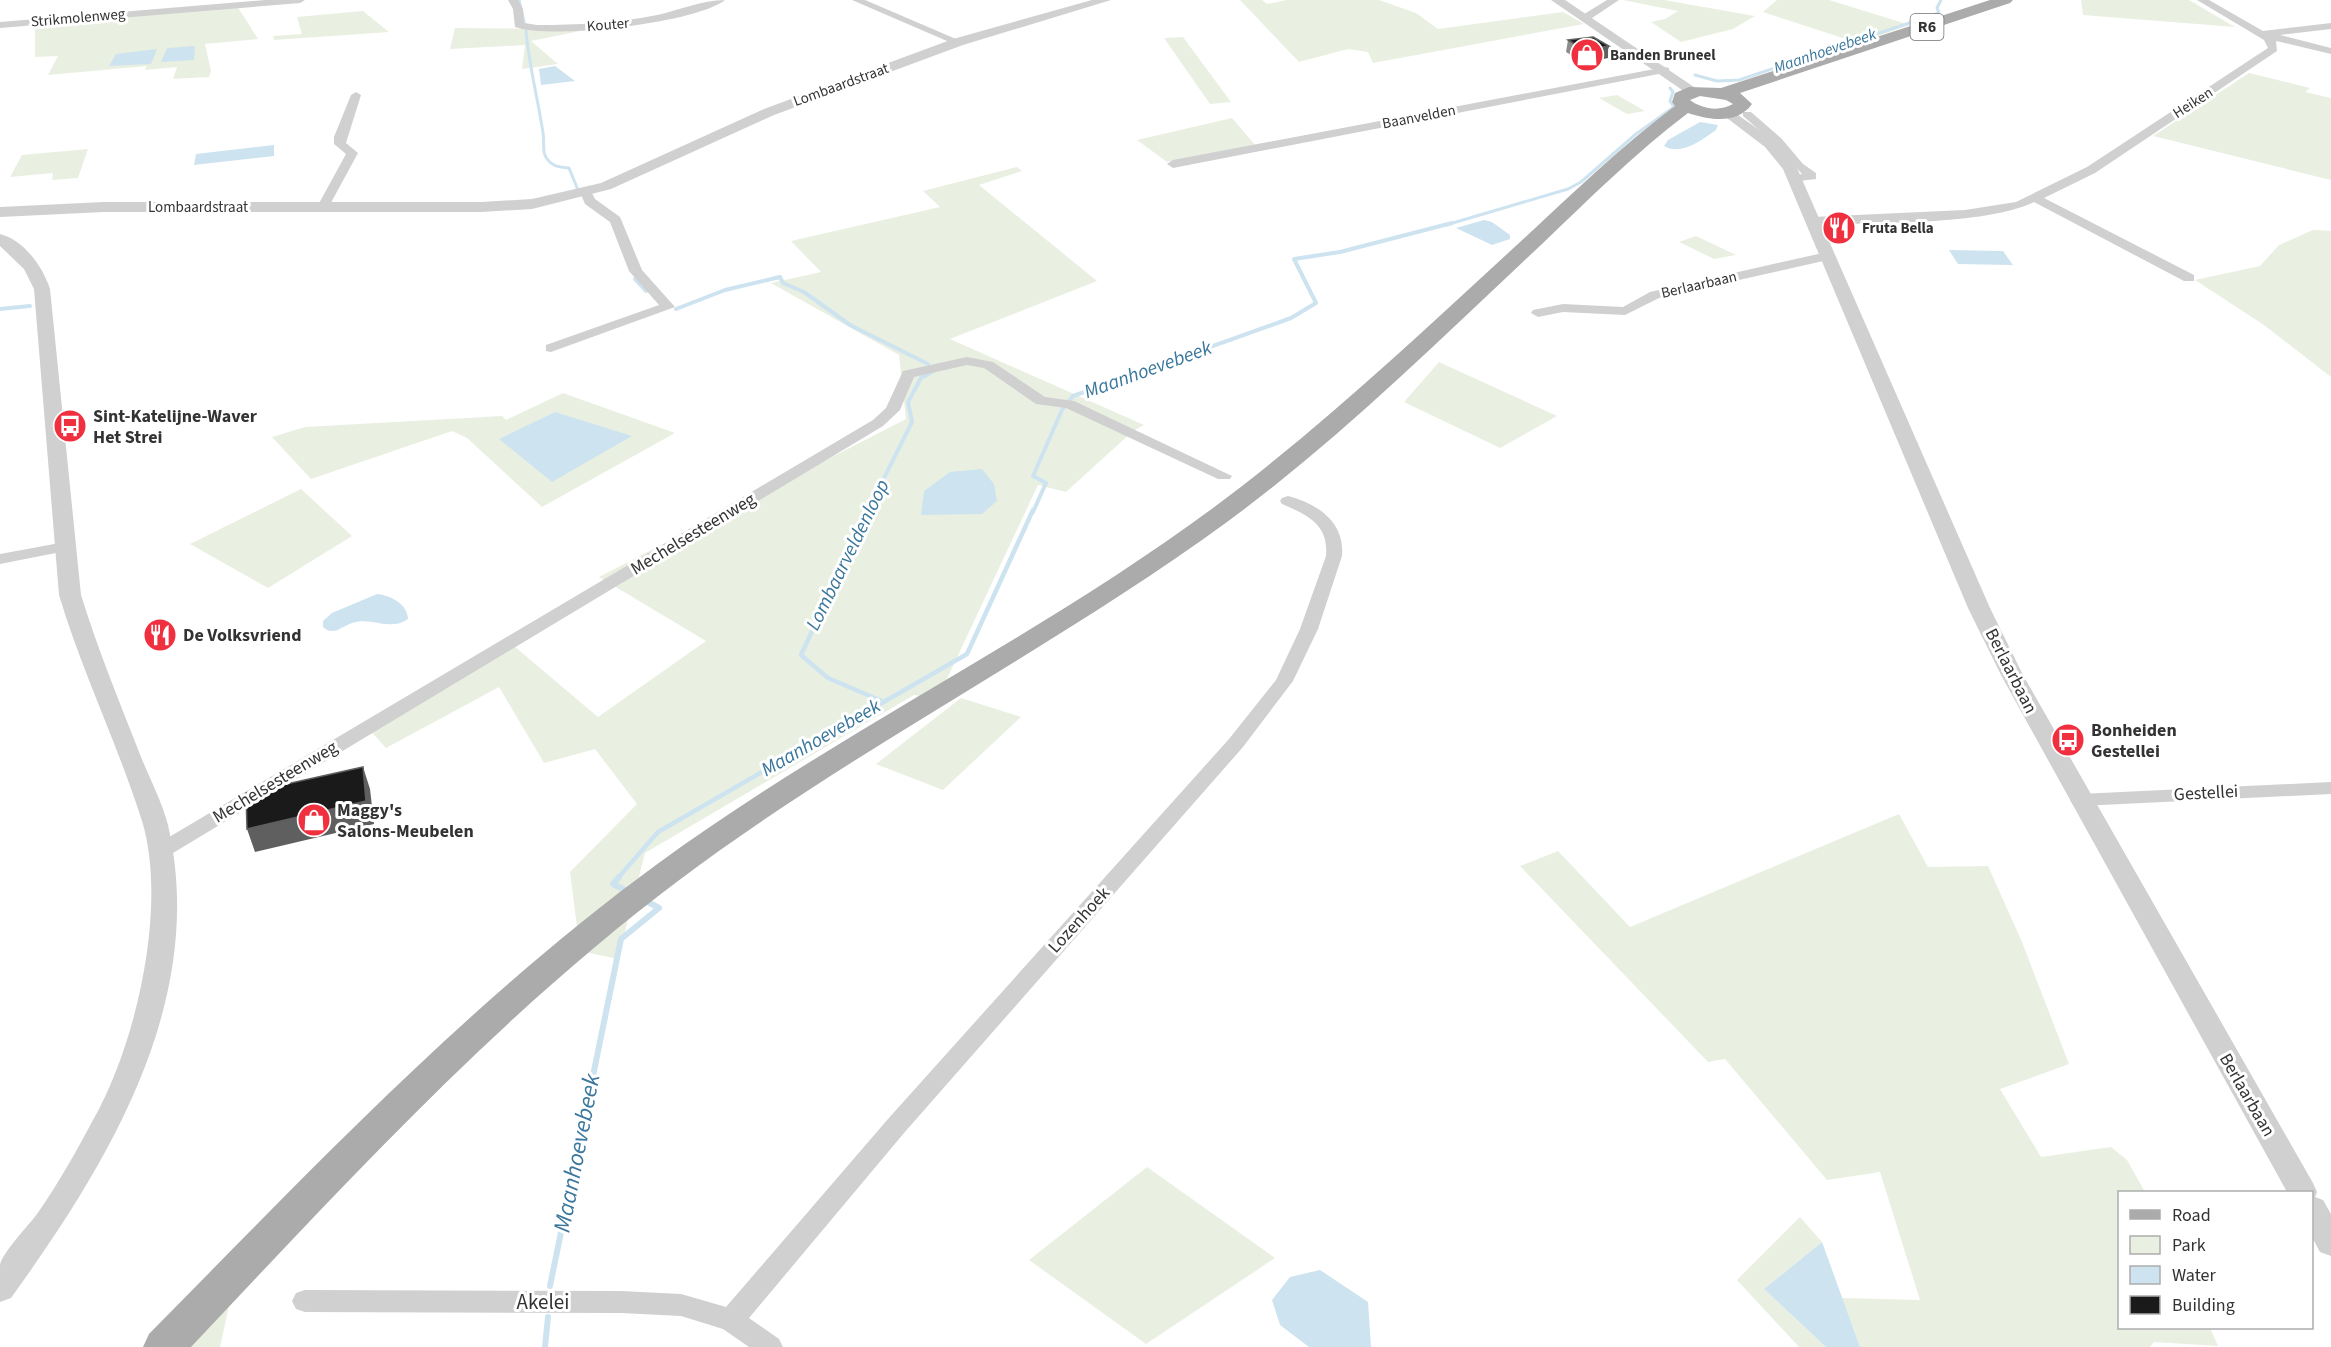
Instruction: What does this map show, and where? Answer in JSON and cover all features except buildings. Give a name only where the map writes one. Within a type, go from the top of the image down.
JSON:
[{"type":"main road","name":"R6","points":[[1694,103],[1730,101],[1850,54],[2005,0]]},
{"type":"main road","points":[[164,1347],[383,1119],[546,971],[665,875],[723,832],[802,780],[1081,608],[1216,517],[1347,413],[1602,177],[1663,133],[1694,103]]},
{"type":"street","name":"Strikmolenweg","points":[[0,25],[300,0]]},
{"type":"street","name":"Kouter","points":[[513,0],[518,9],[519,25],[528,28],[554,28],[644,22],[670,17],[720,0]]},
{"type":"street","points":[[857,0],[957,42]]},
{"type":"street","name":"Lombaardstraat","points":[[0,212],[73,208],[512,206],[532,204],[606,186],[769,112],[957,42],[1105,0]]},
{"type":"street","points":[[1557,0],[1665,70],[1694,103]]},
{"type":"street","points":[[1585,18],[1614,0]]},
{"type":"street","points":[[2202,0],[2264,36],[2282,38],[2331,51]]},
{"type":"street","points":[[2264,36],[2331,26]]},
{"type":"street","name":"Heiken","points":[[1813,221],[1989,212],[2019,205],[2091,170],[2270,52],[2273,44],[2264,36]]},
{"type":"street","name":"Baanvelden","points":[[1173,164],[1665,70]]},
{"type":"street","points":[[323,207],[352,153],[340,144],[340,137],[356,95]]},
{"type":"street","name":"Berlaarbaan","points":[[1730,101],[1770,144],[1795,179],[1979,608],[2012,675],[2080,800],[2301,1191]]},
{"type":"street","points":[[1747,114],[1777,140],[1799,167],[1812,176],[1795,179]]},
{"type":"street","points":[[551,348],[668,307],[636,271],[616,220],[589,201],[586,192]]},
{"type":"street","points":[[2035,198],[2189,278]]},
{"type":"street","name":"Lombaardstraat","points":[[0,224],[73,208]]},
{"type":"street","name":"Lombaardstraat","points":[[0,217],[35,211]]},
{"type":"street","points":[[0,239],[26,260],[39,279],[42,289],[70,595],[83,638],[155,823],[164,881],[161,951],[143,1036],[130,1072],[85,1163],[49,1221],[0,1288]]},
{"type":"street","name":"Berlaarbaan","points":[[1538,313],[1563,308],[1625,310],[1655,295],[1827,256]]},
{"type":"street","name":"Mechelsesteenweg","points":[[160,851],[878,423],[893,410],[908,374],[967,361],[987,365],[1041,401],[1070,404],[1224,476]]},
{"type":"street","name":"Lozenhoek","points":[[731,1320],[896,1126],[1236,743],[1284,681],[1328,579],[1335,544],[1326,522],[1315,512],[1288,501]]},
{"type":"street","points":[[0,558],[65,548]]},
{"type":"street","name":"Gestellei","points":[[2080,800],[2305,787],[2331,788]]},
{"type":"street","points":[[2313,1211],[2331,1243]]},
{"type":"street","name":"Akelei","points":[[305,1301],[621,1302],[681,1305],[731,1320],[767,1346]]},
{"type":"green space","points":[[1240,0],[1262,0],[1267,4],[1287,0],[1379,0],[1416,13],[1438,29],[1563,12],[1584,24],[1373,63],[1368,52],[1348,49],[1299,62]]},
{"type":"green space","points":[[1623,0],[1664,0],[1755,16],[1733,29],[1681,42],[1651,22],[1665,19],[1678,11]]},
{"type":"green space","points":[[1777,0],[1829,0],[1910,25],[1858,43],[1763,12]]},
{"type":"green space","points":[[2081,0],[2189,0],[2235,27],[2083,15]]},
{"type":"green space","points":[[237,6],[258,39],[205,44],[211,71],[209,77],[173,79],[177,67],[145,70],[147,66],[48,75],[58,56],[35,57],[35,23]]},
{"type":"green space","points":[[363,11],[389,32],[274,40],[273,36],[302,34],[297,17]]},
{"type":"green space","points":[[455,28],[585,30],[531,41],[558,64],[522,69],[525,45],[450,49]]},
{"type":"green space","points":[[1183,37],[1231,102],[1210,104],[1164,38]]},
{"type":"green space","points":[[2249,73],[2310,88],[2305,92],[2331,98],[2331,180],[2153,136]]},
{"type":"green space","points":[[1617,95],[1645,111],[1627,114],[1599,98]]},
{"type":"green space","points":[[1232,118],[1256,146],[1167,162],[1137,140]]},
{"type":"green space","points":[[88,149],[78,178],[52,180],[53,173],[10,177],[22,155]]},
{"type":"green space","points":[[1017,167],[1022,171],[979,185],[1097,281],[950,339],[1144,425],[1133,431],[1066,492],[1038,485],[938,698],[914,695],[645,853],[618,959],[580,951],[570,872],[637,804],[595,749],[544,763],[499,687],[386,748],[369,729],[514,646],[598,717],[706,641],[599,577],[906,419],[899,355],[771,283],[821,272],[791,241],[940,207],[923,191]]},
{"type":"green space","points":[[2313,230],[2331,231],[2331,377],[2264,325],[2195,280],[2260,266],[2279,245]]},
{"type":"green space","points":[[1696,236],[1736,255],[1714,259],[1679,242]]},
{"type":"green space","points":[[1439,362],[1557,416],[1500,448],[1404,402]]},
{"type":"green space","points":[[563,393],[675,433],[542,507],[467,438],[452,431],[311,479],[272,437],[305,427],[502,416],[506,420]]},
{"type":"green space","points":[[301,489],[352,536],[268,588],[190,544]]},
{"type":"green space","points":[[961,698],[1021,717],[943,790],[876,764]]},
{"type":"green space","points":[[1899,814],[1928,867],[1988,866],[2022,942],[2069,1064],[2000,1089],[2041,1157],[2111,1147],[2127,1160],[2144,1191],[2118,1191],[2118,1329],[2210,1329],[2218,1346],[2154,1342],[2150,1347],[1860,1347],[1842,1298],[1920,1300],[1880,1172],[1827,1180],[1725,1059],[1708,1062],[1520,866],[1558,851],[1630,927]]},
{"type":"green space","points":[[1147,1167],[1275,1258],[1146,1344],[1029,1260]]},
{"type":"green space","points":[[1800,1217],[1822,1242],[1764,1289],[1826,1347],[1799,1347],[1737,1280]]},
{"type":"green space","points":[[232,1292],[220,1347],[180,1347]]},
{"type":"water","points":[[195,46],[194,60],[161,62],[167,48]]},
{"type":"water","points":[[157,49],[151,64],[109,66],[116,54]]},
{"type":"water","points":[[555,66],[575,81],[541,85],[539,69]]},
{"type":"water","points":[[1700,122],[1718,125],[1716,130],[1691,146],[1671,149],[1664,146],[1668,140]]},
{"type":"water","points":[[274,145],[274,156],[194,165],[196,154]]},
{"type":"water","points":[[1484,220],[1492,222],[1510,235],[1510,239],[1492,245],[1456,228]]},
{"type":"water","points":[[1949,250],[2003,251],[2013,265],[1958,264]]},
{"type":"water","points":[[555,412],[632,436],[552,482],[499,439]]},
{"type":"water","points":[[982,469],[994,484],[997,501],[982,514],[921,515],[924,491],[950,472]]},
{"type":"water","points":[[377,594],[387,596],[402,605],[408,619],[394,624],[359,621],[334,631],[323,627],[323,621],[332,613]]},
{"type":"water","points":[[1822,1242],[1860,1347],[1826,1347],[1764,1289]]},
{"type":"water","points":[[1320,1270],[1368,1302],[1371,1347],[1309,1347],[1280,1325],[1272,1300],[1290,1277]]},
{"type":"waterway","name":"Lombaarveldenloop","points":[[519,0],[525,26]]},
{"type":"waterway","name":"Maanhoevebeek","points":[[1695,75],[1717,81],[1739,80],[1939,13],[1937,8],[1941,0]]},
{"type":"waterway","name":"Lombaarveldenloop","points":[[526,31],[545,154],[552,164],[569,168],[578,190]]},
{"type":"waterway","name":"Maanhoevebeek","points":[[1446,225],[1568,189],[1581,182],[1636,134],[1674,107],[1670,101],[1673,92],[1670,88]]},
{"type":"waterway","name":"Maanhoevebeek","points":[[1033,512],[1046,483],[1033,476],[1062,410],[1073,396],[1291,318],[1316,303],[1294,259],[1340,252],[1452,223]]},
{"type":"waterway","name":"Lombaarveldenloop","points":[[676,309],[725,290],[780,277],[783,283],[804,292],[850,325],[928,364]]},
{"type":"waterway","name":"Lombaarveldenloop","points":[[635,279],[646,291]]},
{"type":"waterway","points":[[0,309],[30,306]]},
{"type":"waterway","name":"Lombaarveldenloop","points":[[868,510],[912,422],[908,402],[921,378],[932,372]]},
{"type":"waterway","name":"Lombaarveldenloop","points":[[868,510],[801,655],[828,678],[884,702]]},
{"type":"waterway","name":"Maanhoevebeek","points":[[884,702],[967,654],[1033,510]]},
{"type":"waterway","name":"Maanhoevebeek","points":[[618,878],[658,832],[884,702]]},
{"type":"waterway","name":"Maanhoevebeek","points":[[619,877],[613,884],[625,890]]},
{"type":"waterway","name":"Maanhoevebeek","points":[[550,1286],[621,939],[659,908],[648,902]]},
{"type":"waterway","name":"Maanhoevebeek","points":[[545,1347],[548,1317]]},
{"type":"place","name":"Banden Bruneel","points":[[1587,55]]},
{"type":"place","name":"Fruta Bella","points":[[1839,228]]},
{"type":"place","name":"Sint-Katelijne-Waver Het Strei","points":[[70,426]]},
{"type":"place","name":"De Volksvriend","points":[[160,635]]},
{"type":"place","name":"Bonheiden Gestellei","points":[[2068,740]]},
{"type":"place","name":"Maggy's Salons-Meubelen","points":[[314,820]]}]
